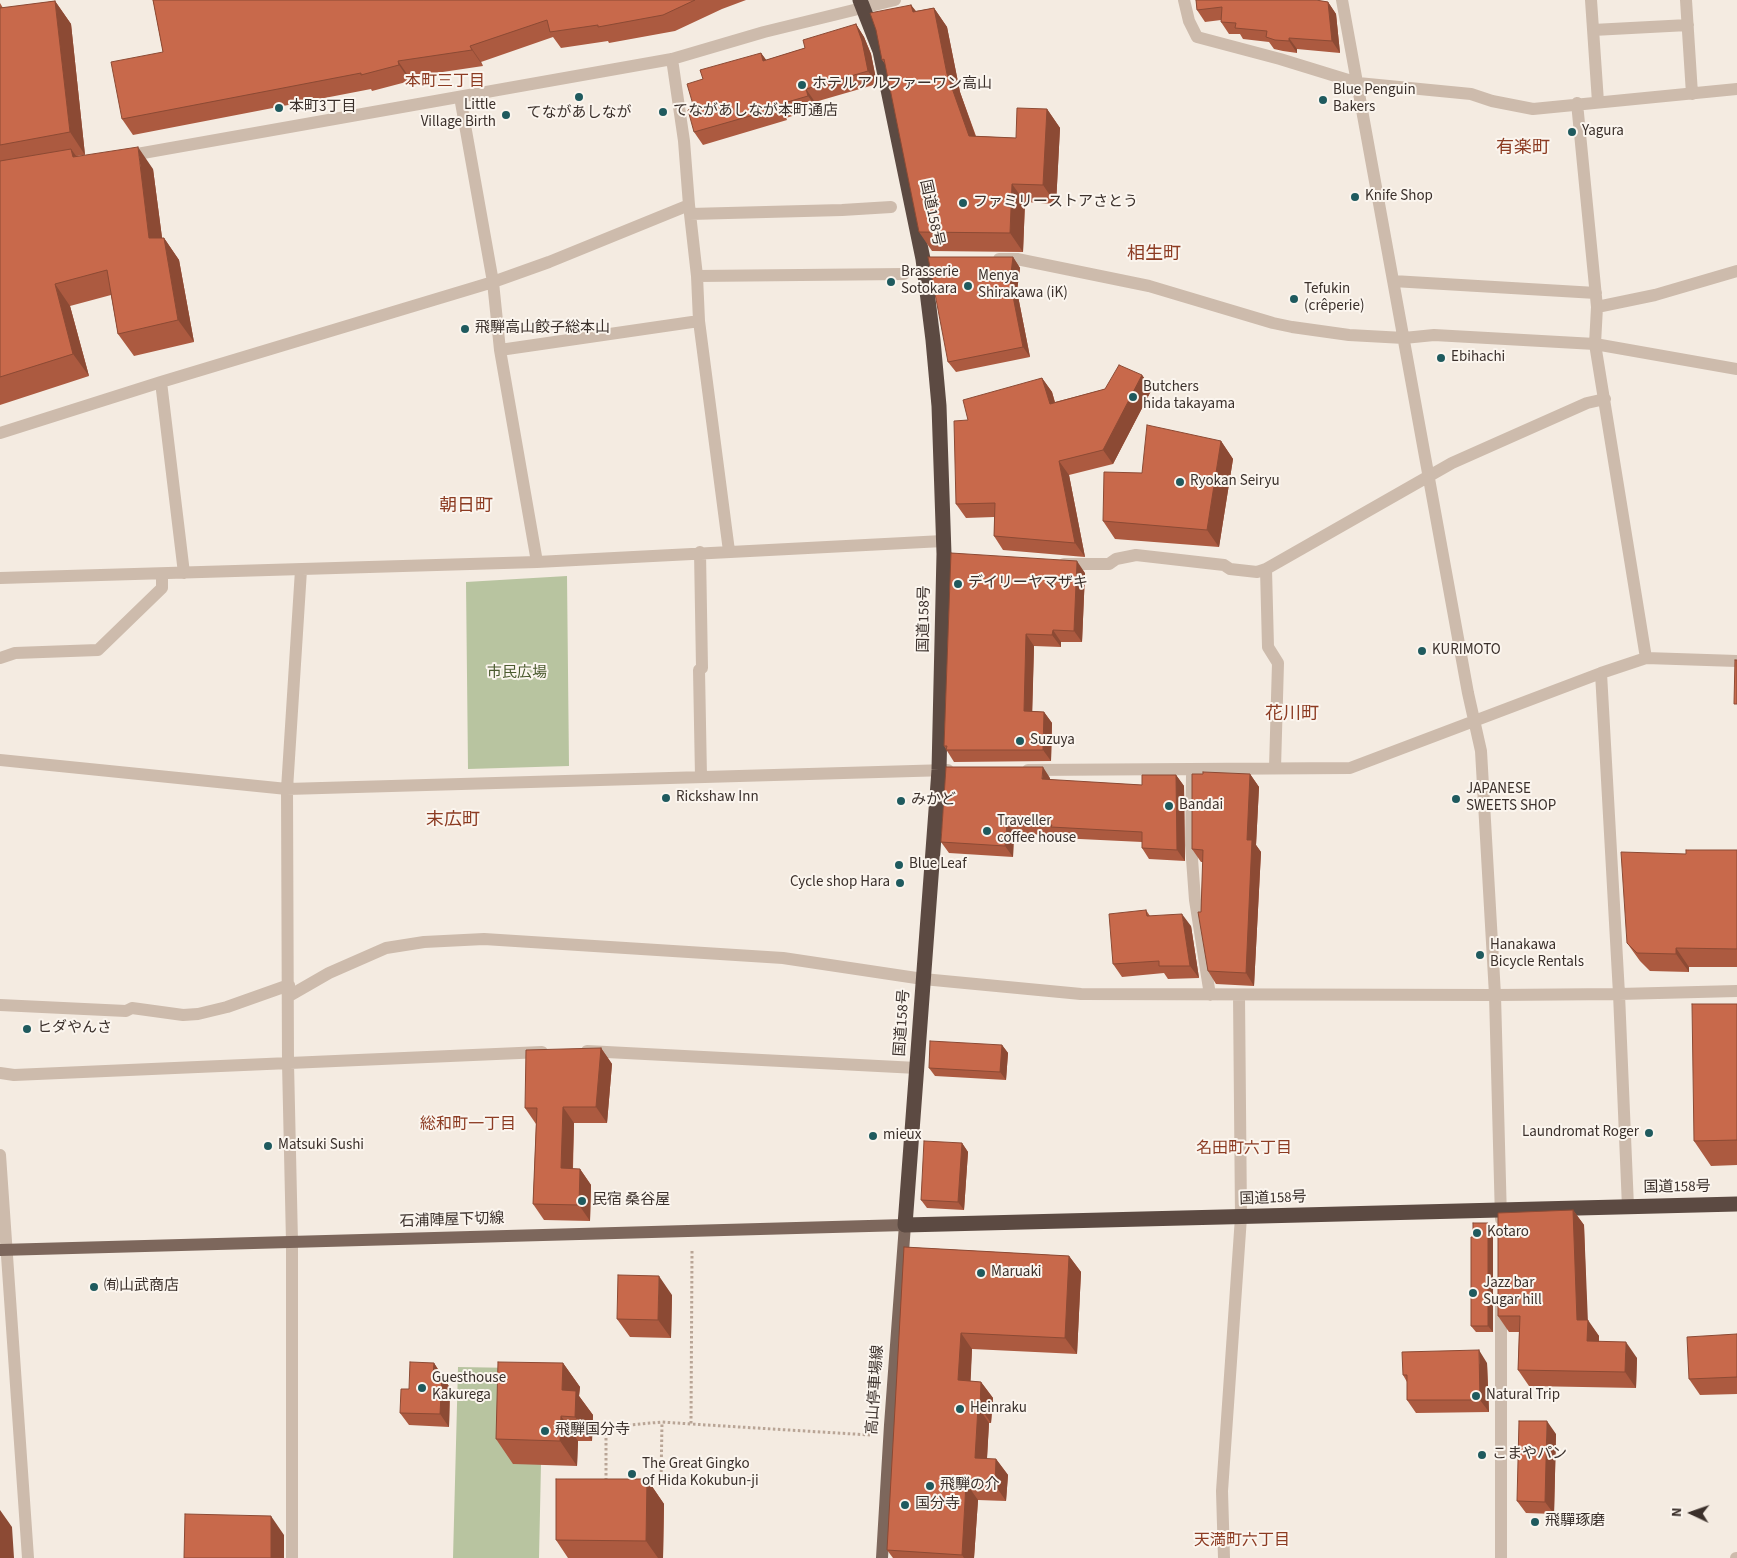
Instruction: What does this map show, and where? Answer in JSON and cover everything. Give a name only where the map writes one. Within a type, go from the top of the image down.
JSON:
[{"type":"highway","name":"国道158号","points":[[861,4],[880,51],[928,259],[947,550],[939,770],[905,1225],[1737,1204]]},
{"type":"main road","name":"石浦陣屋下切線","points":[[4,1250],[905,1225]]},
{"type":"main road","name":"高山停車場線","points":[[882,1558],[905,1225]]},
{"type":"street","points":[[117,158],[672,59],[861,4],[895,0]]},
{"type":"street","points":[[1184,0],[1197,37],[1280,59],[1358,83],[1471,94],[1492,101],[1533,109],[1737,88]]},
{"type":"street","points":[[1342,0],[1468,693],[1481,751],[1495,995],[1501,1230]]},
{"type":"street","points":[[1591,0],[1598,102]]},
{"type":"street","points":[[1686,0],[1692,94]]},
{"type":"street","points":[[1593,30],[1688,25]]},
{"type":"street","points":[[672,59],[684,141],[689,210],[697,276],[699,321],[729,551]]},
{"type":"street","points":[[460,97],[493,282],[500,350],[537,562]]},
{"type":"street","points":[[1577,103],[1596,293],[1595,344],[1646,658]]},
{"type":"street","points":[[0,433],[161,382],[493,282],[689,210],[842,210],[891,207]]},
{"type":"street","points":[[989,259],[1017,260],[1149,286],[1292,327],[1349,335],[1404,338],[1434,335],[1595,344],[1737,369]]},
{"type":"street","points":[[1597,307],[1655,295],[1737,270]]},
{"type":"street","points":[[697,276],[904,274]]},
{"type":"street","points":[[1393,281],[1596,293]]},
{"type":"street","points":[[500,350],[699,321]]},
{"type":"street","points":[[161,382],[184,573]]},
{"type":"street","points":[[1054,563],[1073,565],[1109,564],[1116,559],[1136,555],[1224,565],[1230,569],[1257,572],[1266,569],[1452,463],[1587,403],[1605,399]]},
{"type":"street","points":[[0,578],[537,562],[729,551],[947,550]]},
{"type":"street","points":[[700,552],[702,668],[699,670],[700,777]]},
{"type":"street","points":[[1266,569],[1268,647],[1278,663],[1275,768]]},
{"type":"street","points":[[292,1558],[292,1242],[288,1063],[287,789],[301,570]]},
{"type":"street","points":[[0,658],[15,653],[98,650],[162,588],[162,574]]},
{"type":"street","points":[[1017,770],[1350,768],[1601,673],[1646,658],[1737,661]]},
{"type":"street","points":[[1601,673],[1619,994],[1628,1207]]},
{"type":"street","points":[[0,760],[287,789],[958,770]]},
{"type":"street","points":[[1192,768],[1191,845],[1200,931],[1210,995]]},
{"type":"street","points":[[0,1005],[126,1011],[132,1008],[183,1015],[198,1014],[289,991],[386,948],[424,942],[484,939],[783,958],[923,979],[1081,994],[1495,995],[1737,991]]},
{"type":"street","points":[[1224,1558],[1222,1491],[1241,1217],[1239,994]]},
{"type":"street","points":[[571,1051],[917,1068]]},
{"type":"street","points":[[0,1073],[14,1075],[551,1052]]},
{"type":"street","points":[[0,1155],[4,1250],[28,1558]]},
{"type":"street","points":[[1501,1290],[1501,1558]]},
{"type":"path","points":[[691,1424],[692,1231]]},
{"type":"path","points":[[598,1428],[662,1422],[889,1436]]},
{"type":"path","points":[[661,1482],[662,1422]]},
{"type":"path","points":[[606,1428],[606,1481]]},
{"type":"green space","name":"市民広場","points":[[567,576],[569,766],[468,769],[466,582]]},
{"type":"green space","points":[[458,1367],[516,1368],[513,1463],[541,1464],[539,1558],[453,1558]]},
{"type":"building","points":[[153,0],[695,0],[663,15],[598,27],[598,25],[550,32],[547,20],[470,46],[472,50],[398,61],[399,65],[361,75],[361,73],[122,119],[111,62],[163,52]]},
{"type":"building","points":[[1196,0],[1316,0],[1328,2],[1332,41],[1289,38],[1289,41],[1275,40],[1266,37],[1267,31],[1235,28],[1236,23],[1221,22],[1222,7],[1197,10]]},
{"type":"building","points":[[55,1],[70,132],[0,145],[0,8]]},
{"type":"building","points":[[911,5],[913,12],[934,8],[947,74],[969,136],[1016,138],[1017,108],[1047,109],[1043,185],[1012,184],[1010,233],[919,232],[884,59],[882,60],[876,30],[870,13]]},
{"type":"building","points":[[856,24],[862,41],[868,71],[806,89],[808,96],[777,105],[778,108],[694,132],[688,110],[694,108],[687,84],[703,79],[700,70],[761,53],[763,61],[805,48],[803,40]]},
{"type":"building","points":[[138,147],[149,238],[164,238],[178,320],[118,334],[107,270],[55,284],[73,354],[0,377],[0,161],[71,149],[73,157]]},
{"type":"building","points":[[928,257],[1013,257],[1010,281],[1023,347],[948,362]]},
{"type":"building","points":[[1119,365],[1142,375],[1103,450],[1059,461],[1075,543],[994,536],[995,503],[956,504],[954,421],[968,420],[963,400],[1042,378],[1050,404],[1105,389]]},
{"type":"building","points":[[1147,425],[1221,441],[1207,530],[1103,521],[1104,472],[1142,473]]},
{"type":"building","points":[[951,553],[1077,561],[1074,631],[1053,630],[1052,635],[1026,634],[1024,711],[1044,712],[1043,750],[946,750],[947,746],[944,746]]},
{"type":"building","points":[[1735,660],[1737,660],[1737,704],[1734,704]]},
{"type":"building","points":[[946,767],[1043,767],[1042,779],[1142,785],[1142,775],[1176,775],[1177,850],[1142,848],[1142,832],[1007,823],[1005,846],[941,842]]},
{"type":"building","points":[[1203,772],[1250,774],[1247,840],[1252,840],[1246,973],[1208,971],[1198,912],[1201,912],[1203,850],[1192,849],[1192,774],[1203,774]]},
{"type":"building","points":[[1686,850],[1737,850],[1737,949],[1676,948],[1676,954],[1637,953],[1627,943],[1621,852],[1686,854]]},
{"type":"building","points":[[1146,910],[1147,916],[1182,914],[1190,966],[1159,966],[1159,961],[1113,964],[1109,914]]},
{"type":"building","points":[[1692,1004],[1737,1004],[1737,1140],[1694,1141]]},
{"type":"building","points":[[930,1041],[1002,1045],[1000,1072],[929,1068]]},
{"type":"building","points":[[601,1048],[596,1107],[563,1107],[561,1168],[580,1169],[579,1205],[533,1204],[537,1108],[525,1108],[526,1050]]},
{"type":"building","points":[[924,1141],[962,1143],[958,1202],[921,1200]]},
{"type":"building","points":[[1573,1210],[1577,1320],[1588,1320],[1587,1341],[1626,1342],[1625,1372],[1518,1370],[1520,1316],[1498,1316],[1498,1213]]},
{"type":"building","points":[[1473,1223],[1488,1223],[1488,1326],[1471,1326],[1471,1237],[1473,1237]]},
{"type":"building","points":[[904,1247],[1069,1256],[1065,1338],[961,1333],[958,1380],[981,1382],[975,1458],[996,1459],[995,1485],[966,1483],[962,1555],[887,1550]]},
{"type":"building","points":[[618,1275],[659,1276],[658,1320],[617,1319]]},
{"type":"building","points":[[1737,1334],[1737,1377],[1689,1379],[1687,1337]]},
{"type":"building","points":[[1479,1350],[1480,1400],[1407,1400],[1407,1375],[1403,1375],[1402,1352]]},
{"type":"building","points":[[410,1362],[434,1363],[433,1375],[442,1375],[440,1414],[400,1413],[401,1389],[409,1389]]},
{"type":"building","points":[[498,1362],[563,1363],[562,1390],[576,1391],[575,1417],[561,1416],[560,1441],[496,1439]]},
{"type":"building","points":[[1519,1421],[1547,1421],[1545,1502],[1517,1501]]},
{"type":"building","points":[[556,1479],[647,1479],[646,1541],[556,1540]]},
{"type":"building","points":[[185,1514],[271,1516],[271,1558],[184,1558]]},
{"type":"place","name":"ホテルアルファーワン高山","points":[[802,85]]},
{"type":"place","name":"てながあしなが","points":[[579,97]]},
{"type":"place","name":"Blue Penguin Bakers","points":[[1323,100]]},
{"type":"place","name":"本町3丁目","points":[[279,108]]},
{"type":"place","name":"てながあしなが本町通店","points":[[663,112]]},
{"type":"place","name":"Little Village Birth","points":[[506,115]]},
{"type":"place","name":"Yagura","points":[[1572,132]]},
{"type":"place","name":"Knife Shop","points":[[1355,197]]},
{"type":"place","name":"ファミリーストアさとう","points":[[963,203]]},
{"type":"place","name":"Brasserie Sotokara","points":[[891,282]]},
{"type":"place","name":"Menya Shirakawa (iK)","points":[[968,286]]},
{"type":"place","name":"Tefukin (crêperie)","points":[[1294,299]]},
{"type":"place","name":"飛騨高山餃子総本山","points":[[465,329]]},
{"type":"place","name":"Ebihachi","points":[[1441,358]]},
{"type":"place","name":"Butchers hida takayama","points":[[1133,397]]},
{"type":"place","name":"Ryokan Seiryu","points":[[1180,482]]},
{"type":"place","name":"デイリーヤマザキ","points":[[958,584]]},
{"type":"place","name":"KURIMOTO","points":[[1422,651]]},
{"type":"place","name":"Suzuya","points":[[1020,741]]},
{"type":"place","name":"Rickshaw Inn","points":[[666,798]]},
{"type":"place","name":"JAPANESE SWEETS SHOP","points":[[1456,799]]},
{"type":"place","name":"みかど","points":[[901,801]]},
{"type":"place","name":"Bandai","points":[[1169,806]]},
{"type":"place","name":"Traveller coffee house","points":[[987,831]]},
{"type":"place","name":"Blue Leaf","points":[[899,865]]},
{"type":"place","name":"Cycle shop Hara","points":[[900,883]]},
{"type":"place","name":"Hanakawa Bicycle Rentals","points":[[1480,955]]},
{"type":"place","name":"ヒダやんさ","points":[[27,1029]]},
{"type":"place","name":"Laundromat Roger","points":[[1649,1133]]},
{"type":"place","name":"mieux","points":[[873,1136]]},
{"type":"place","name":"Matsuki Sushi","points":[[268,1146]]},
{"type":"place","name":"民宿 桑谷屋","points":[[582,1201]]},
{"type":"place","name":"Kotaro","points":[[1477,1233]]},
{"type":"place","name":"Maruaki","points":[[981,1273]]},
{"type":"place","name":"㈲山武商店","points":[[94,1287]]},
{"type":"place","name":"Jazz bar Sugar hill","points":[[1473,1293]]},
{"type":"place","name":"Guesthouse Kakurega","points":[[422,1388]]},
{"type":"place","name":"Natural Trip","points":[[1476,1396]]},
{"type":"place","name":"Heinraku","points":[[960,1409]]},
{"type":"place","name":"飛騨国分寺","points":[[545,1431]]},
{"type":"place","name":"こまやパン","points":[[1482,1455]]},
{"type":"place","name":"The Great Gingko of Hida Kokubun-ji","points":[[632,1474]]},
{"type":"place","name":"飛騨の介","points":[[930,1486]]},
{"type":"place","name":"国分寺","points":[[905,1505]]},
{"type":"place","name":"飛驒琢磨","points":[[1535,1522]]},
{"type":"district","name":"本町三丁目","points":[[445,82]]},
{"type":"district","name":"有楽町","points":[[1523,149]]},
{"type":"district","name":"相生町","points":[[1154,255]]},
{"type":"district","name":"朝日町","points":[[466,507]]},
{"type":"district","name":"花川町","points":[[1292,715]]},
{"type":"district","name":"末広町","points":[[453,821]]},
{"type":"district","name":"総和町一丁目","points":[[468,1125]]},
{"type":"district","name":"名田町六丁目","points":[[1244,1149]]},
{"type":"district","name":"天満町六丁目","points":[[1242,1541]]}]
